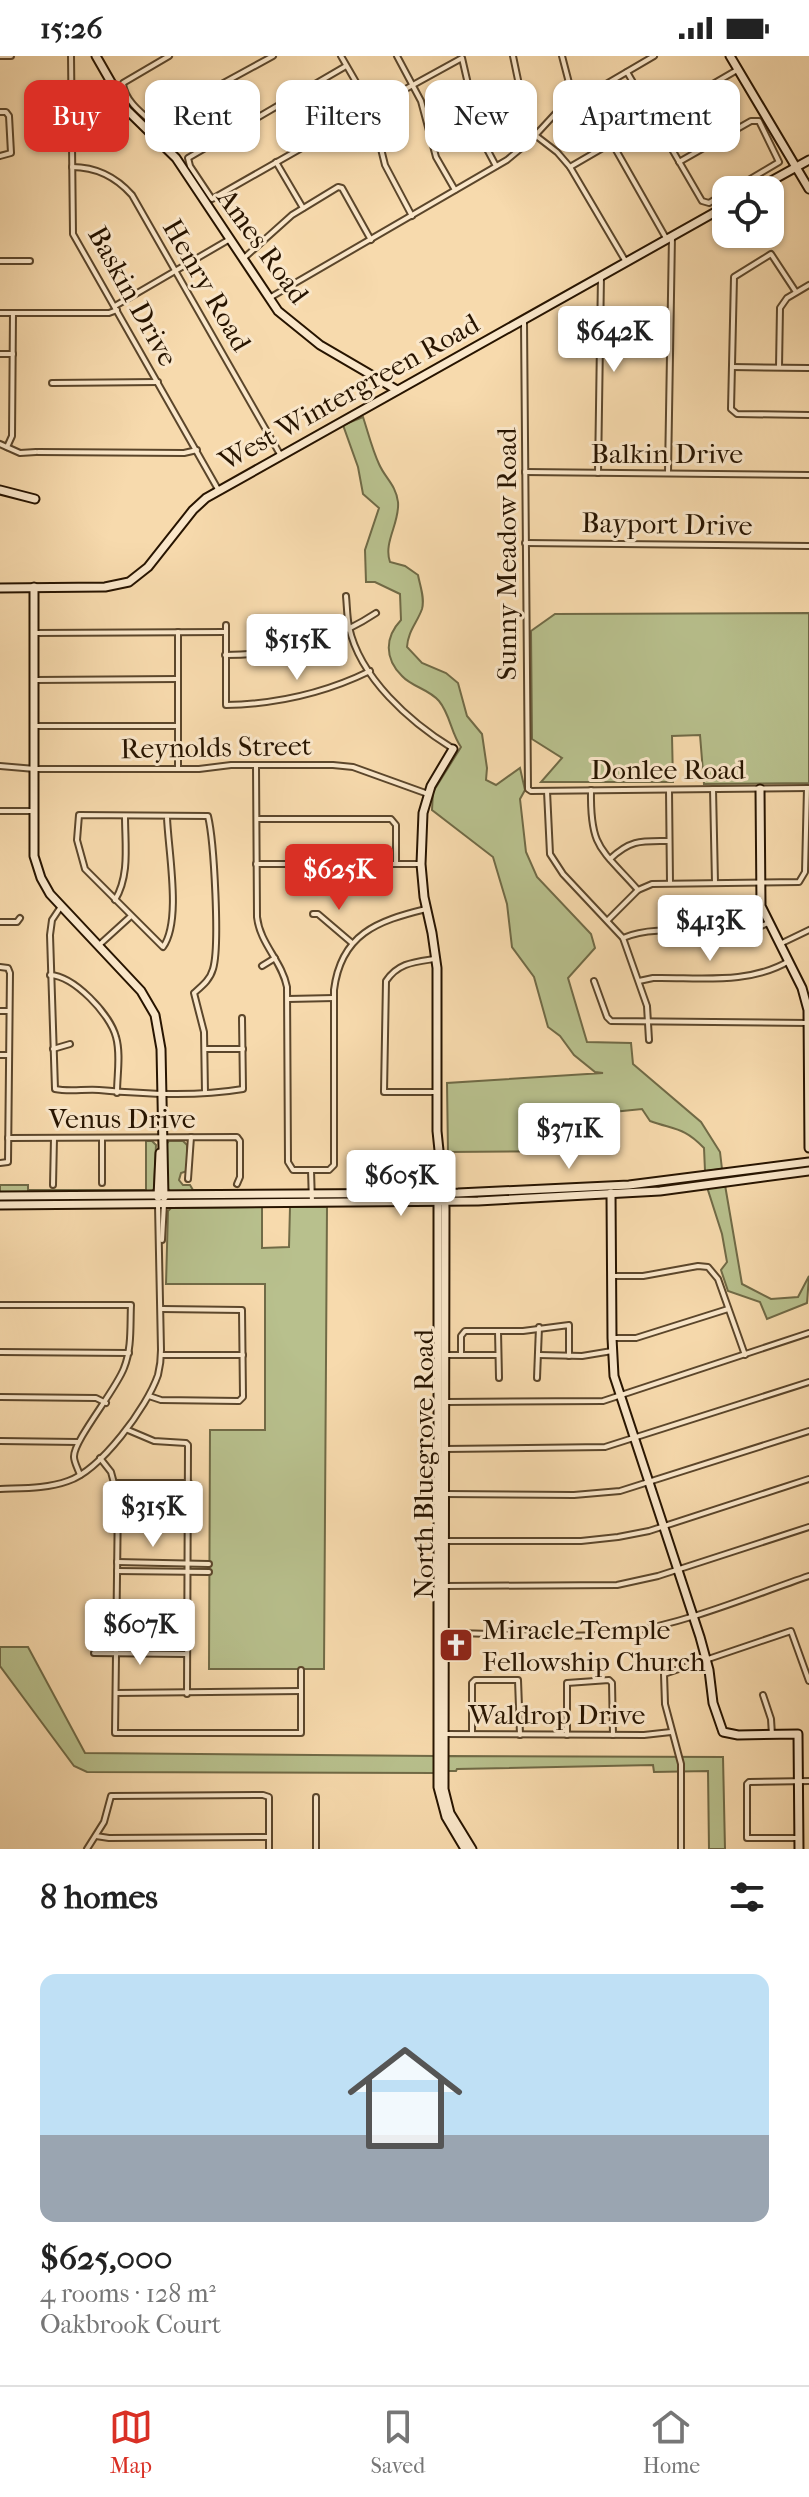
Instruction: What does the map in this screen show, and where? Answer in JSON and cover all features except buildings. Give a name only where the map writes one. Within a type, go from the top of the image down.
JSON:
[{"type":"main road","name":"Ames Road","points":[[96,56],[127,110],[176,158],[278,311],[308,337],[397,390]]},
{"type":"main road","points":[[730,56],[809,189]]},
{"type":"main road","points":[[780,176],[809,160]]},
{"type":"main road","name":"West Wintergreen Road","points":[[0,588],[105,587],[129,582],[148,567],[193,510],[219,491],[712,214]]},
{"type":"main road","points":[[0,490],[35,499]]},
{"type":"main road","points":[[34,587],[34,856],[45,886],[61,907],[141,991],[153,1010],[160,1037],[161,1147],[158,1161],[161,1200]]},
{"type":"main road","points":[[429,794],[453,749]]},
{"type":"main road","points":[[760,789],[761,906],[803,982],[807,1004],[809,1148]]},
{"type":"main road","name":"North Bluegrove Road","points":[[429,794],[423,813],[421,864],[436,958],[441,1170],[438,1174],[442,1198],[438,1787],[465,1849]]},
{"type":"main road","points":[[442,1198],[509,1190],[660,1191],[809,1162]]},
{"type":"main road","points":[[748,1174],[809,1171]]},
{"type":"main road","points":[[509,1190],[510,1200]]},
{"type":"main road","points":[[0,1196],[96,1200],[510,1200],[611,1190]]},
{"type":"main road","points":[[611,1190],[614,1376],[707,1660],[723,1732],[798,1734],[799,1849]]},
{"type":"main road","points":[[0,1205],[96,1200]]},
{"type":"main road","name":"North Bluegrove Road","points":[[442,1269],[445,1355],[442,1402]]},
{"type":"main road","name":"North Bluegrove Road","points":[[441,1633],[444,1789],[453,1825],[472,1849]]},
{"type":"street","points":[[0,56],[11,56]]},
{"type":"street","name":"Baskin Drive","points":[[71,56],[73,234],[219,491]]},
{"type":"street","points":[[145,115],[123,90],[123,83],[169,56]]},
{"type":"street","points":[[229,80],[273,56]]},
{"type":"street","points":[[341,56],[354,80]]},
{"type":"street","points":[[397,56],[414,84],[436,157],[455,190]]},
{"type":"street","points":[[513,56],[517,80]]},
{"type":"street","points":[[562,56],[568,80]]},
{"type":"street","points":[[613,80],[654,56]]},
{"type":"street","points":[[409,87],[462,58],[474,118],[496,166]]},
{"type":"street","points":[[322,80],[346,66]]},
{"type":"street","points":[[720,80],[738,70]]},
{"type":"street","points":[[627,72],[632,80]]},
{"type":"street","points":[[0,156],[11,153],[9,116],[3,112]]},
{"type":"street","points":[[537,133],[553,116]]},
{"type":"street","points":[[679,162],[751,121],[759,121],[779,162],[756,176]]},
{"type":"street","points":[[537,137],[570,167],[626,262]]},
{"type":"street","points":[[198,152],[188,158],[190,166],[212,199],[294,152]]},
{"type":"street","points":[[382,152],[385,165],[412,216]]},
{"type":"street","points":[[269,298],[518,152]]},
{"type":"street","points":[[570,167],[596,152]]},
{"type":"street","points":[[617,152],[670,238],[668,473]]},
{"type":"street","points":[[673,152],[699,198],[705,203],[712,200]]},
{"type":"street","points":[[276,162],[303,208]]},
{"type":"street","name":"Henry Road","points":[[72,167],[103,173],[129,191],[281,456]]},
{"type":"street","points":[[243,259],[303,208],[340,187],[371,240]]},
{"type":"street","points":[[0,313],[109,313],[230,239]]},
{"type":"street","points":[[796,292],[772,254],[737,273],[732,285],[731,409],[734,414],[809,415]]},
{"type":"street","points":[[0,261],[30,261]]},
{"type":"street","points":[[598,473],[601,276]]},
{"type":"street","points":[[779,367],[780,308],[787,298],[809,285]]},
{"type":"street","points":[[7,447],[12,436],[13,313]]},
{"type":"street","name":"Sunny Meadow Road","points":[[524,318],[528,789]]},
{"type":"street","points":[[0,354],[13,354]]},
{"type":"street","points":[[732,367],[809,368]]},
{"type":"street","points":[[52,383],[158,382]]},
{"type":"street","points":[[0,444],[20,453],[184,453],[197,450]]},
{"type":"street","name":"Balkin Drive","points":[[525,472],[809,475]]},
{"type":"street","name":"Bayport Drive","points":[[525,543],[809,546]]},
{"type":"street","points":[[346,596],[349,628],[370,671],[391,698],[426,730],[453,749]]},
{"type":"street","points":[[225,655],[285,651],[349,628],[376,613]]},
{"type":"street","points":[[226,625],[226,705],[284,700],[340,686],[370,671]]},
{"type":"street","points":[[178,632],[178,769]]},
{"type":"street","points":[[35,633],[225,632]]},
{"type":"street","points":[[35,680],[178,679]]},
{"type":"street","points":[[35,726],[178,726]]},
{"type":"street","points":[[256,765],[258,926],[286,980],[288,1162],[293,1170],[331,1169],[335,1161],[334,998],[338,973],[352,943],[382,921],[426,909]]},
{"type":"street","name":"Reynolds Street","points":[[0,766],[35,769],[346,766],[429,794]]},
{"type":"street","points":[[608,920],[638,890],[652,884],[796,882],[804,876],[808,788]]},
{"type":"street","name":"Donlee Road","points":[[528,789],[808,788]]},
{"type":"street","points":[[669,789],[670,883]]},
{"type":"street","points":[[713,789],[715,883]]},
{"type":"street","points":[[547,790],[549,845],[554,861],[623,938],[647,1006],[649,1040]]},
{"type":"street","points":[[591,790],[593,834],[598,846],[638,890]]},
{"type":"street","points":[[0,811],[35,811]]},
{"type":"street","points":[[167,817],[172,918],[163,947],[83,864],[77,840],[79,815],[208,816],[213,863],[215,963],[209,980],[194,993],[203,1024],[205,1093]]},
{"type":"street","points":[[115,900],[125,875],[125,816]]},
{"type":"street","points":[[256,819],[391,819],[396,825],[396,864]]},
{"type":"street","points":[[610,859],[624,846],[634,842],[669,841]]},
{"type":"street","points":[[256,864],[421,864]]},
{"type":"street","points":[[61,907],[50,927],[55,1089],[161,1094],[240,1090],[243,1086],[242,1018]]},
{"type":"street","points":[[313,914],[318,914],[352,943]]},
{"type":"street","points":[[98,946],[131,916]]},
{"type":"street","points":[[0,922],[17,922],[20,918]]},
{"type":"street","points":[[623,938],[649,931],[747,931],[768,923]]},
{"type":"street","points":[[780,944],[809,930]]},
{"type":"street","points":[[262,966],[275,958]]},
{"type":"street","points":[[436,958],[405,964],[392,972],[386,981],[384,1092],[437,1092]]},
{"type":"street","points":[[638,981],[751,976],[769,972],[789,961]]},
{"type":"street","points":[[0,967],[8,968],[10,973],[8,1162],[0,1163]]},
{"type":"street","points":[[50,975],[62,977],[76,986],[103,1014],[115,1032],[118,1046],[117,1093]]},
{"type":"street","points":[[594,981],[609,1021],[808,1023]]},
{"type":"street","points":[[287,999],[334,998]]},
{"type":"street","points":[[0,1011],[9,1011]]},
{"type":"street","points":[[53,1049],[70,1044]]},
{"type":"street","points":[[205,1049],[243,1049]]},
{"type":"street","points":[[0,1055],[9,1055]]},
{"type":"street","points":[[0,1098],[8,1098]]},
{"type":"street","points":[[188,1179],[191,1137]]},
{"type":"street","name":"Venus Drive","points":[[8,1138],[237,1137],[240,1141],[240,1177],[237,1184]]},
{"type":"street","points":[[53,1185],[54,1138]]},
{"type":"street","points":[[102,1138],[102,1183]]},
{"type":"street","points":[[311,1170],[312,1198]]},
{"type":"street","points":[[0,1489],[40,1487],[69,1481],[80,1475],[127,1429],[149,1396],[159,1371],[161,1355],[161,1200]]},
{"type":"street","points":[[611,1276],[643,1276],[704,1266],[715,1272],[745,1355]]},
{"type":"street","points":[[0,1305],[131,1305],[129,1353],[118,1383],[78,1442],[74,1457],[80,1475]]},
{"type":"street","points":[[149,1396],[171,1401],[239,1401],[243,1397],[243,1314],[237,1309],[162,1309]]},
{"type":"street","points":[[612,1338],[636,1338],[728,1309]]},
{"type":"street","points":[[461,1355],[463,1332],[523,1331],[569,1325],[569,1356]]},
{"type":"street","points":[[537,1378],[539,1327]]},
{"type":"street","points":[[498,1331],[499,1378]]},
{"type":"street","points":[[442,1402],[603,1401],[809,1333]]},
{"type":"street","points":[[539,1355],[569,1356],[612,1351]]},
{"type":"street","points":[[0,1352],[129,1353]]},
{"type":"street","points":[[161,1355],[243,1355]]},
{"type":"street","points":[[445,1355],[498,1355]]},
{"type":"street","points":[[442,1449],[588,1449],[635,1439],[809,1382]]},
{"type":"street","points":[[0,1397],[96,1398],[106,1403]]},
{"type":"street","points":[[127,1429],[145,1439],[188,1445],[187,1694]]},
{"type":"street","points":[[442,1494],[597,1494],[628,1489],[809,1431]]},
{"type":"street","points":[[0,1441],[78,1442]]},
{"type":"street","points":[[100,1458],[115,1483],[118,1523],[115,1733],[301,1733],[301,1670]]},
{"type":"street","points":[[442,1541],[592,1540],[640,1534],[809,1479]]},
{"type":"street","points":[[115,1483],[189,1483]]},
{"type":"street","points":[[118,1523],[189,1523]]},
{"type":"street","points":[[441,1586],[607,1586],[678,1570],[809,1527]]},
{"type":"street","points":[[117,1562],[209,1564]]},
{"type":"street","points":[[117,1571],[209,1572]]},
{"type":"street","points":[[441,1633],[615,1633],[663,1625],[809,1576]]},
{"type":"street","points":[[117,1612],[188,1613]]},
{"type":"street","points":[[681,1849],[681,1764],[665,1704],[664,1674],[791,1631],[809,1681]]},
{"type":"street","points":[[94,1653],[187,1654]]},
{"type":"street","points":[[472,1734],[472,1683],[475,1680],[518,1680],[520,1735]]},
{"type":"street","points":[[567,1735],[568,1681],[612,1681],[613,1735]]},
{"type":"street","points":[[116,1693],[301,1691]]},
{"type":"street","points":[[763,1695],[771,1719],[772,1735]]},
{"type":"street","name":"Waldrop Drive","points":[[444,1734],[613,1735],[671,1732]]},
{"type":"street","points":[[798,1734],[809,1734]]},
{"type":"street","points":[[799,1838],[747,1838],[747,1786],[749,1782],[809,1781]]},
{"type":"street","points":[[87,1849],[96,1836],[111,1796],[263,1795],[269,1797],[269,1849]]},
{"type":"street","points":[[316,1797],[316,1849]]},
{"type":"street","points":[[96,1836],[269,1837]]},
{"type":"green space","points":[[363,417],[381,469],[398,502],[389,547],[390,562],[405,566],[418,575],[422,592],[422,609],[407,647],[422,663],[446,673],[458,683],[467,716],[482,734],[486,780],[496,785],[520,768],[525,790],[520,799],[526,852],[537,877],[591,934],[595,948],[568,978],[587,1042],[631,1043],[633,1064],[701,1122],[720,1152],[722,1169],[705,1171],[704,1148],[697,1141],[685,1133],[650,1121],[642,1109],[603,1113],[604,1151],[448,1152],[447,1083],[603,1073],[595,1072],[574,1055],[560,1036],[548,1027],[534,977],[512,947],[507,904],[493,857],[432,810],[433,792],[461,747],[439,701],[406,680],[392,662],[389,648],[392,633],[401,620],[400,594],[375,582],[366,582],[365,550],[379,508],[363,494],[358,467],[343,425]]},
{"type":"green space","points":[[809,613],[809,783],[704,784],[700,735],[672,736],[673,782],[541,782],[562,758],[532,739],[531,631],[555,614]]},
{"type":"green space","points":[[146,1141],[156,1145],[154,1189],[151,1192],[0,1193],[0,1185],[28,1185],[28,1190],[146,1190]]},
{"type":"green space","points":[[169,1141],[183,1141],[187,1145],[187,1171],[181,1173],[179,1180],[183,1185],[190,1185],[193,1190],[263,1192],[171,1192],[168,1189],[166,1145]]},
{"type":"green space","points":[[725,1185],[742,1284],[771,1299],[798,1297],[809,1276],[807,1303],[767,1319],[760,1302],[728,1291],[721,1270],[727,1262],[722,1234],[707,1187]]},
{"type":"green space","points":[[262,1207],[262,1248],[289,1247],[290,1207],[327,1207],[324,1669],[209,1669],[210,1430],[265,1430],[265,1284],[166,1284],[168,1211],[171,1208]]},
{"type":"green space","points":[[0,1647],[28,1647],[85,1753],[436,1756],[436,1773],[87,1772],[74,1766],[0,1666]]},
{"type":"green space","points":[[447,1756],[723,1757],[725,1849],[709,1849],[708,1771],[654,1772],[653,1765],[447,1771]]},
{"type":"place","name":"Miracle Temple Fellowship Church","points":[[456,1645]]}]
